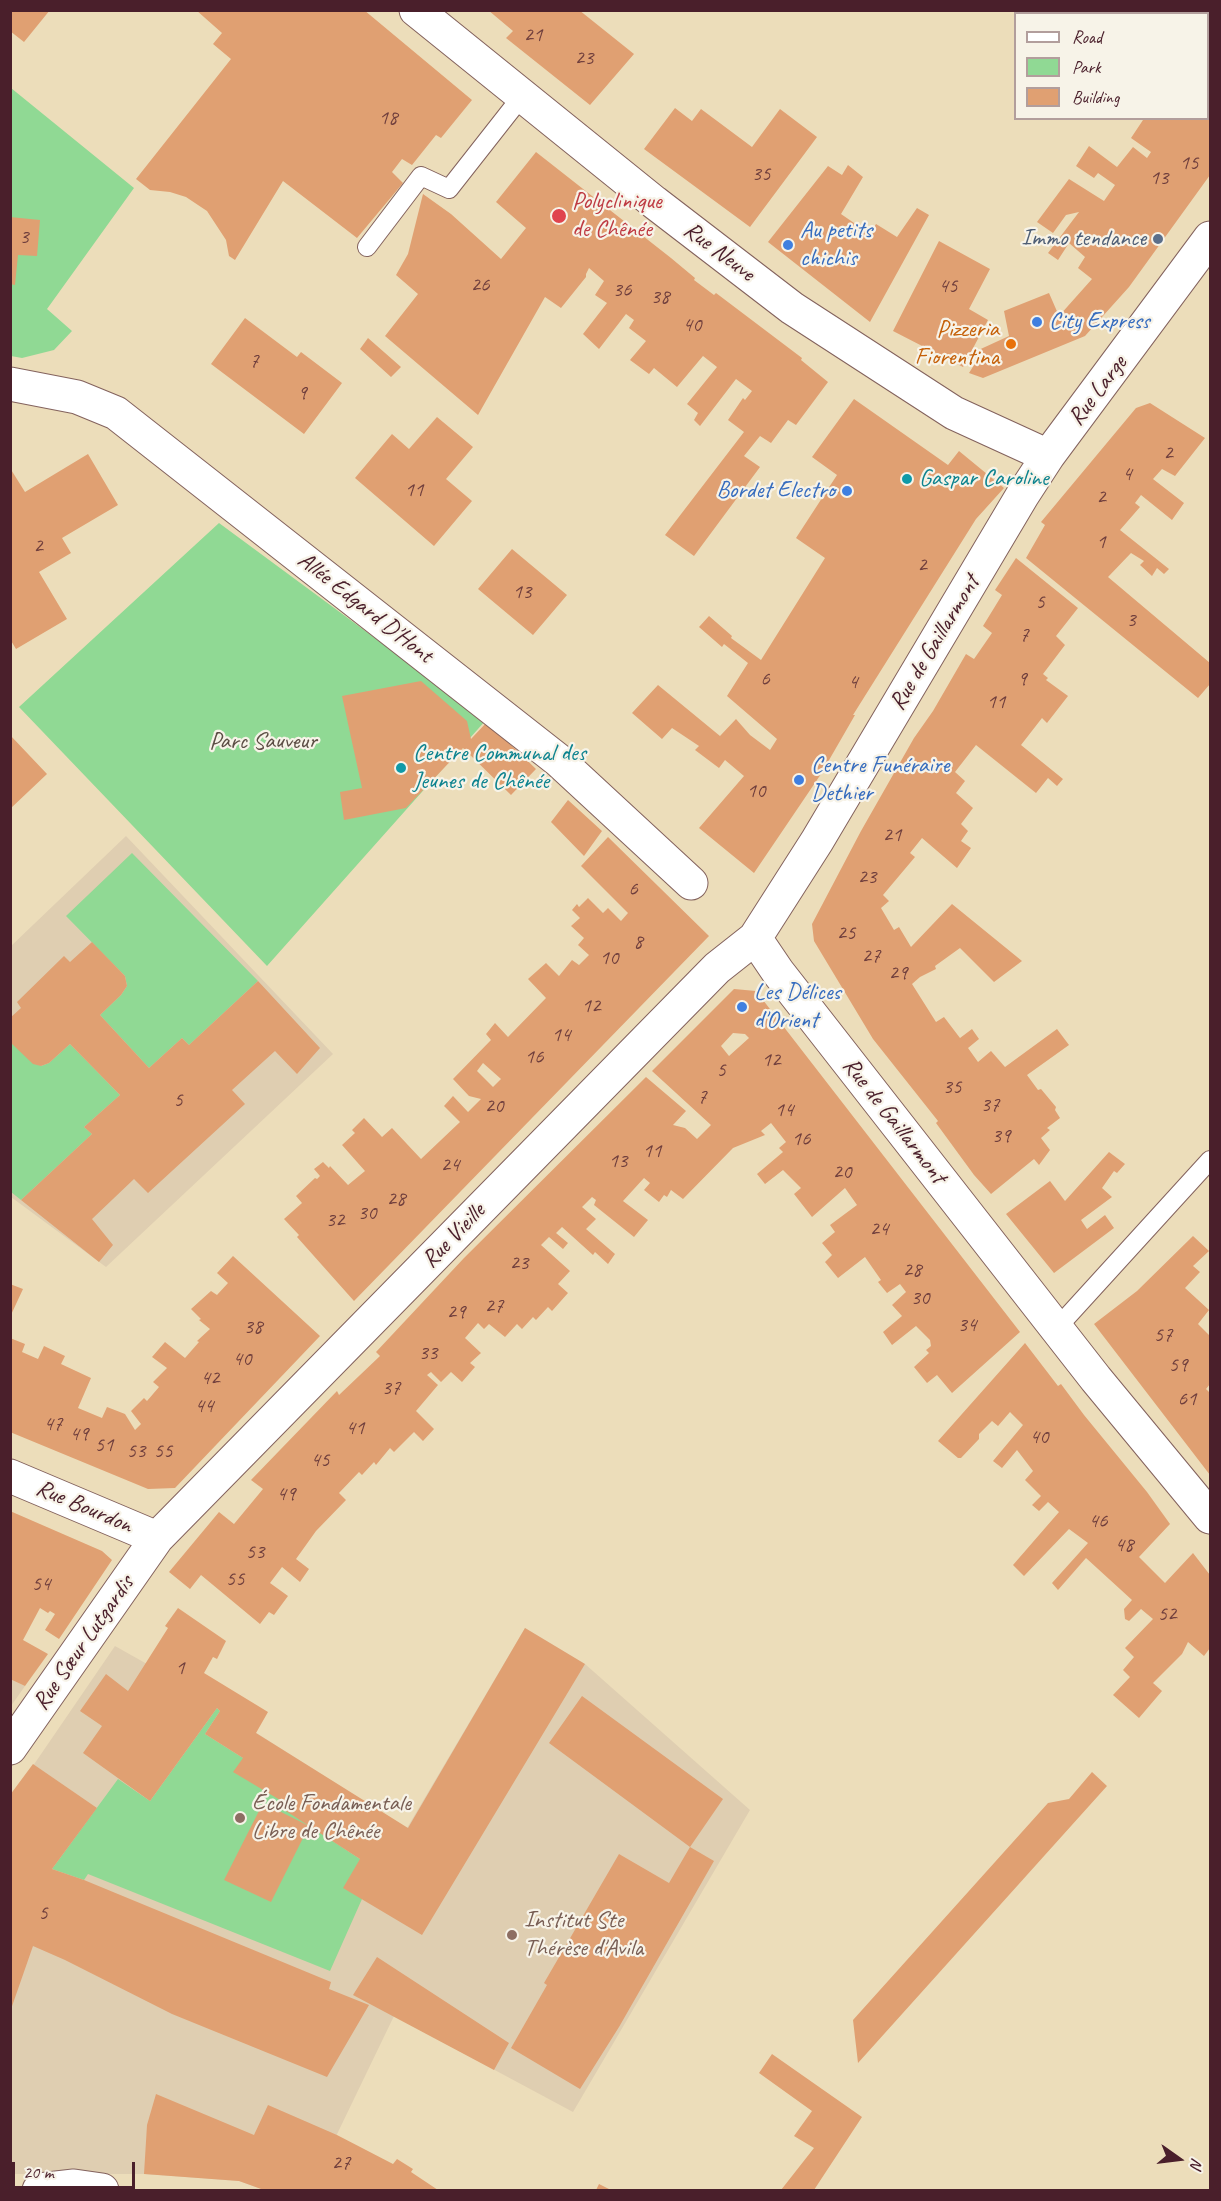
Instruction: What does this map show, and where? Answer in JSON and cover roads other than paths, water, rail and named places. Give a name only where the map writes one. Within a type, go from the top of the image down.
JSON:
[{"type":"street","name":"Rue Neuve","points":[[416,10],[654,202],[792,308],[954,413],[1048,456]]},
{"type":"street","name":"Rue Large","points":[[1048,456],[1210,238]]},
{"type":"street","name":"Allée Edgard D'Hont","points":[[10,384],[77,397],[116,413],[558,760],[691,883]]},
{"type":"street","name":"Rue de Gaillarmont","points":[[1048,456],[817,842],[755,938],[778,972],[1056,1329],[1210,1517]]},
{"type":"street","name":"Rue Vieille","points":[[158,1538],[717,968],[755,938]]},
{"type":"street","name":"Rue Bourdon","points":[[10,1476],[158,1538]]},
{"type":"street","name":"Rue Sœur Lutgardis","points":[[10,1748],[158,1538]]},
{"type":"street","points":[[39,2190],[74,2186],[102,2190]]},
{"type":"lane","points":[[367,248],[421,176],[449,189],[522,96]]},
{"type":"lane","points":[[1056,1329],[1210,1160]]},
{"type":"place","name":"Polyclinique de Chênée","points":[[559,216]]},
{"type":"place","name":"Immo tendance","points":[[1158,239]]},
{"type":"place","name":"Au petits chichis","points":[[788,245]]},
{"type":"place","name":"City Express","points":[[1037,322]]},
{"type":"place","name":"Pizzeria Fiorentina","points":[[1011,344]]},
{"type":"place","name":"Gaspar Caroline","points":[[907,479]]},
{"type":"place","name":"Bordet Electro","points":[[847,491]]},
{"type":"place","name":"Centre Communal des Jeunes de Chênée","points":[[401,768]]},
{"type":"place","name":"Centre Funéraire Dethier","points":[[799,780]]},
{"type":"place","name":"Les Délices d'Orient","points":[[742,1007]]},
{"type":"place","name":"École Fondamentale Libre de Chênée","points":[[240,1818]]},
{"type":"place","name":"Institut Ste Thérèse d'Avila","points":[[512,1935]]},
{"type":"park label","name":"Parc Sauveur","points":[[263,742]]}]
